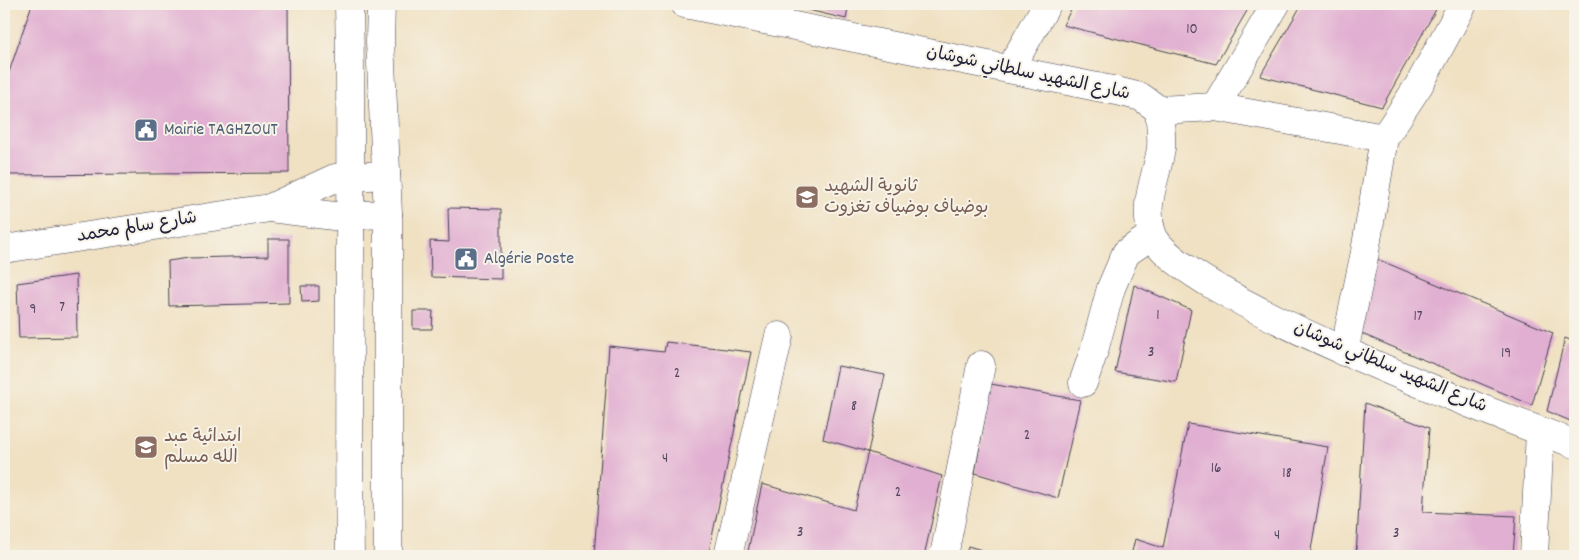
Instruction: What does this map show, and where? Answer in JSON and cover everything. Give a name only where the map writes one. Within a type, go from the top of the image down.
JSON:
[{"type":"main road","points":[[349,4],[351,216],[348,413],[350,556]]},
{"type":"main road","points":[[381,4],[380,41],[388,214],[388,556]]},
{"type":"main road","name":"شارع الشهيد سلطاني شوشان","points":[[686,4],[1117,90],[1141,97],[1159,110],[1161,147],[1147,211],[1152,235],[1164,251],[1191,271],[1253,307],[1344,352],[1575,444]]},
{"type":"main road","points":[[1010,69],[1047,4]]},
{"type":"main road","points":[[1215,107],[1276,4]]},
{"type":"main road","points":[[1344,352],[1366,252],[1384,138],[1419,85],[1463,4]]},
{"type":"main road","points":[[1159,110],[1215,107],[1384,138]]},
{"type":"main road","name":"شارع سالم محمد","points":[[270,208],[335,178],[351,175],[386,175]]},
{"type":"main road","name":"شارع سالم محمد","points":[[4,249],[270,208],[334,216],[388,214]]},
{"type":"main road","points":[[1083,383],[1094,351],[1111,288],[1126,253],[1152,235]]},
{"type":"main road","points":[[728,556],[778,336]]},
{"type":"main road","points":[[944,556],[981,365]]},
{"type":"main road","points":[[1534,556],[1540,431]]},
{"type":"building","name":"Mairie TAGHZOUT","points":[[32,4],[288,4],[289,173],[4,175],[4,87]]},
{"type":"building","points":[[783,4],[849,4],[846,19]]},
{"type":"building","points":[[1074,4],[1251,4],[1216,64],[1063,25]]},
{"type":"building","points":[[1302,4],[1439,4],[1382,107],[1260,76]]},
{"type":"building","name":"Algérie Poste","points":[[448,208],[501,209],[501,279],[431,277],[430,241],[449,242]]},
{"type":"building","points":[[268,239],[289,239],[289,303],[169,306],[168,261],[189,258],[268,256]]},
{"type":"building","points":[[1377,259],[1553,333],[1532,405],[1357,332]]},
{"type":"building","points":[[76,275],[77,337],[19,338],[17,283]]},
{"type":"building","points":[[1134,285],[1191,310],[1176,382],[1115,372]]},
{"type":"building","points":[[301,286],[319,286],[319,301],[302,302]]},
{"type":"building","points":[[413,311],[433,311],[432,329],[413,329]]},
{"type":"building","points":[[1565,338],[1575,342],[1575,423],[1547,411]]},
{"type":"building","points":[[666,342],[751,352],[708,556],[594,556],[609,346],[664,352]]},
{"type":"building","points":[[838,366],[885,375],[868,452],[823,439]]},
{"type":"building","points":[[991,384],[1080,400],[1058,498],[975,473]]},
{"type":"building","points":[[1365,403],[1429,428],[1423,512],[1516,516],[1513,556],[1356,556]]},
{"type":"building","points":[[1188,424],[1328,447],[1310,556],[1131,556],[1135,539],[1163,548]]},
{"type":"building","points":[[868,452],[942,476],[924,556],[747,556],[762,484],[854,510]]},
{"type":"building","points":[[968,546],[1002,556],[966,556]]},
{"type":"place","name":"Mairie TAGHZOUT","points":[[146,130]]},
{"type":"place","name":"ثانوية الشهيد بوضياف بوضياف تغزوت","points":[[807,197]]},
{"type":"place","name":"Algérie Poste","points":[[466,259]]},
{"type":"place","name":"ابتدائية عبد الله مسلم","points":[[146,447]]}]
